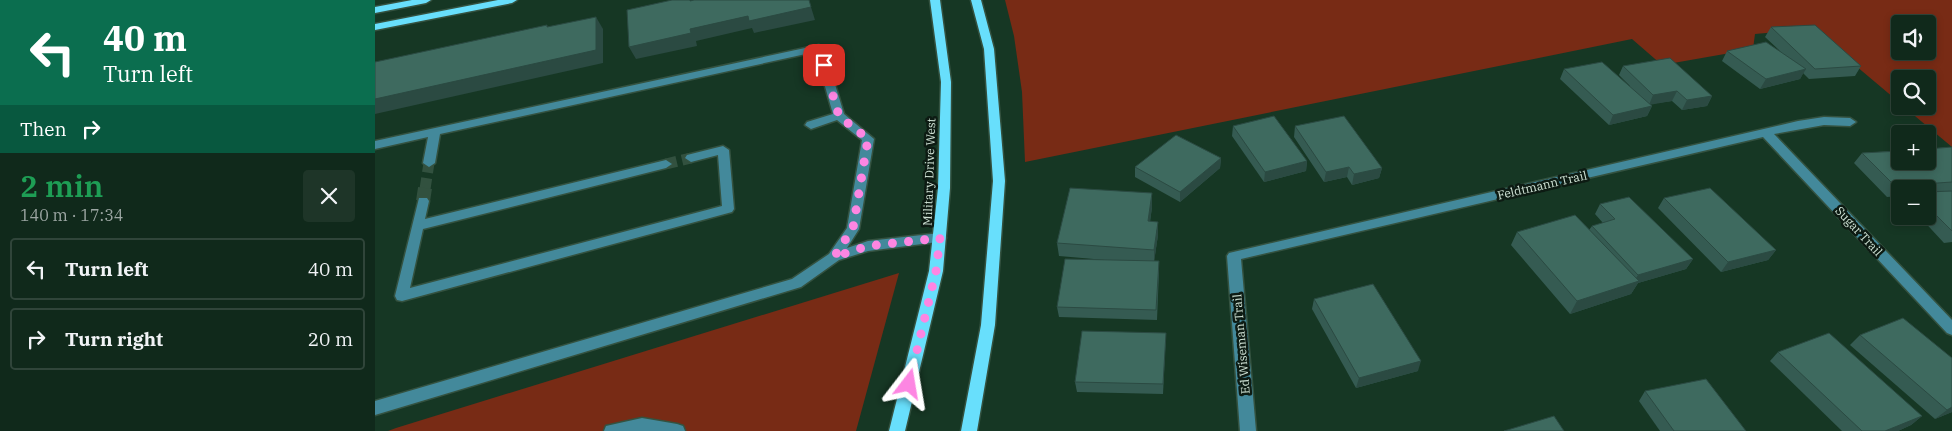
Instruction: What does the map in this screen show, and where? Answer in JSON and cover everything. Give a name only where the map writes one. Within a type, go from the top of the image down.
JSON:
[{"type":"main road","points":[[375,10],[426,0]]},
{"type":"main road","points":[[375,27],[512,0]]},
{"type":"main road","name":"Military Drive West","points":[[897,431],[936,271],[945,188],[945,82],[935,0]]},
{"type":"main road","points":[[969,431],[988,325],[999,181],[989,49],[976,0]]},
{"type":"street","points":[[375,145],[819,48],[839,116],[868,139],[853,228],[834,257]]},
{"type":"street","points":[[811,125],[839,116]]},
{"type":"street","name":"Feldtmann Trail","points":[[1234,256],[1766,133],[1824,121],[1850,122]]},
{"type":"street","points":[[429,163],[435,132]]},
{"type":"street","name":"Sugar Trail","points":[[1766,133],[1952,329]]},
{"type":"street","points":[[423,201],[402,296],[728,209],[723,150],[691,158]]},
{"type":"street","points":[[417,226],[666,164]]},
{"type":"street","points":[[375,408],[797,283],[834,257],[868,246],[940,238]]},
{"type":"street","name":"Ed Wiseman Trail","points":[[1234,256],[1248,431]]},
{"type":"street","points":[[612,431],[642,425],[677,431]]},
{"type":"shaded area","points":[[1005,0],[1952,0],[1952,147],[1936,134],[1936,125],[1926,125],[1914,115],[1936,115],[1936,70],[1891,70],[1891,95],[1812,29],[1755,34],[1753,49],[1662,65],[1632,39],[1025,162],[1022,92],[1014,36]]},
{"type":"shaded area","points":[[899,273],[856,431],[388,431],[396,428]]},
{"type":"building","points":[[672,0],[809,0],[811,7],[749,21],[748,16],[690,29],[691,33],[629,47],[627,10]]},
{"type":"building","points":[[596,17],[596,50],[375,99],[375,62],[547,25],[547,27]]},
{"type":"building","points":[[1815,25],[1861,66],[1815,69],[1771,27]]},
{"type":"building","points":[[1766,42],[1806,69],[1766,79],[1727,51]]},
{"type":"building","points":[[1670,58],[1712,96],[1687,100],[1677,91],[1653,95],[1623,66]]},
{"type":"building","points":[[1602,62],[1652,106],[1613,115],[1564,69]]},
{"type":"building","points":[[1274,116],[1307,161],[1265,172],[1233,126]]},
{"type":"building","points":[[1344,116],[1382,168],[1354,174],[1349,167],[1326,172],[1295,126]]},
{"type":"building","points":[[1176,135],[1221,158],[1180,192],[1135,167]]},
{"type":"building","points":[[1952,147],[1952,182],[1936,183],[1936,180],[1891,180],[1891,182],[1862,153],[1891,151],[1891,170],[1936,170],[1936,148]]},
{"type":"building","points":[[1070,188],[1152,193],[1148,221],[1158,222],[1154,250],[1057,243]]},
{"type":"building","points":[[1710,188],[1776,250],[1728,262],[1664,198]]},
{"type":"building","points":[[1952,191],[1952,231],[1936,215],[1936,192]]},
{"type":"building","points":[[1629,197],[1693,259],[1638,275],[1592,226],[1615,219],[1600,204]]},
{"type":"building","points":[[1575,215],[1639,281],[1577,301],[1517,232]]},
{"type":"building","points":[[1065,259],[1159,261],[1156,310],[1057,307]]},
{"type":"building","points":[[1373,284],[1421,361],[1359,378],[1314,299]]},
{"type":"building","points":[[1903,318],[1952,358],[1952,407],[1947,410],[1860,335]]},
{"type":"building","points":[[1082,331],[1166,333],[1163,384],[1075,382]]},
{"type":"building","points":[[1829,333],[1922,416],[1885,431],[1862,431],[1778,352]]},
{"type":"building","points":[[1706,379],[1746,431],[1674,431],[1645,391]]},
{"type":"building","points":[[1554,416],[1564,431],[1504,431]]},
{"type":"tunnel","points":[[666,164],[691,158]]},
{"type":"tunnel","points":[[425,189],[429,163]]},
{"type":"tunnel","points":[[423,201],[425,188]]},
{"type":"route","points":[[824,65],[839,116],[868,139],[853,228],[834,257],[868,246],[940,238],[936,271],[909,384]]}]
